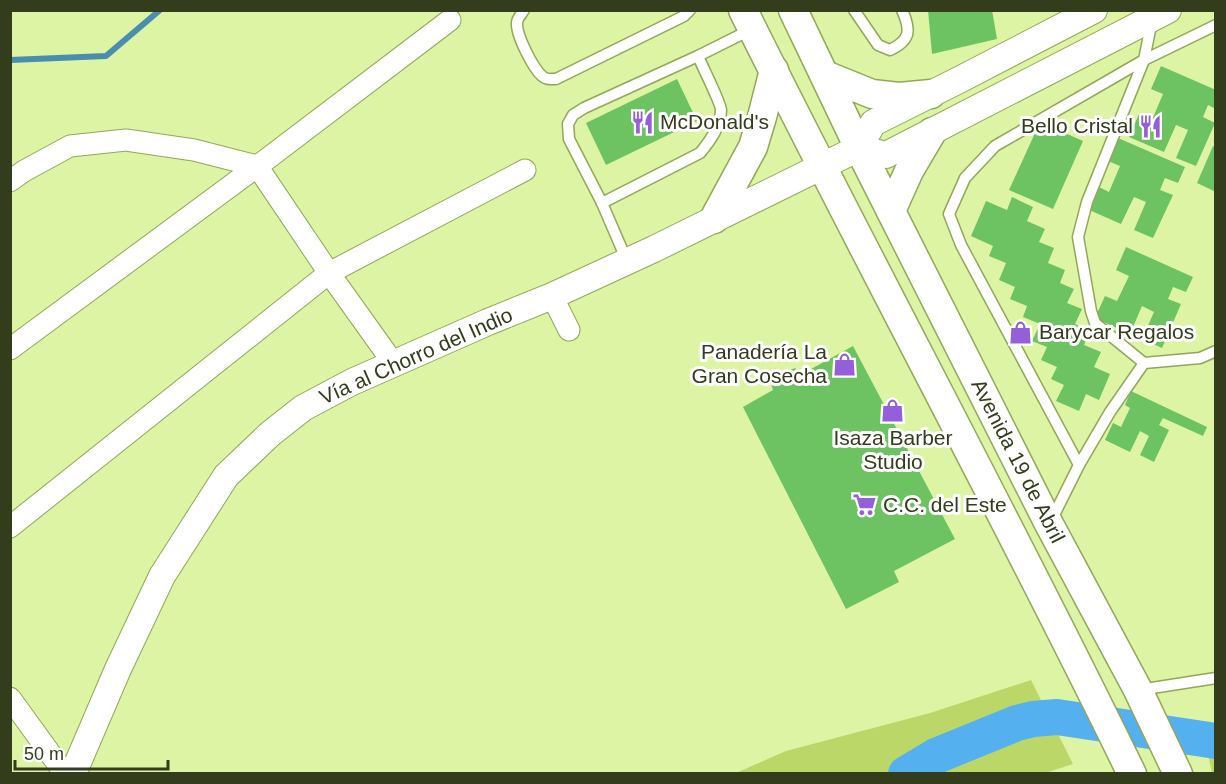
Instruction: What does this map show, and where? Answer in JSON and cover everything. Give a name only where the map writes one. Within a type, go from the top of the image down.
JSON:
[{"type":"main road","name":"Avenida 19 de Abril","points":[[793,10],[859,148],[1049,524],[1138,690],[1178,774]]},
{"type":"main road","name":"Avenida 19 de Abril","points":[[748,20],[1007,524],[1132,774]]},
{"type":"main road","points":[[714,219],[753,147],[774,70]]},
{"type":"main road","points":[[825,75],[872,94],[899,97],[931,94]]},
{"type":"main road","points":[[891,211],[909,171],[932,132]]},
{"type":"street","points":[[1094,10],[873,123],[859,148],[886,155],[1160,14]]},
{"type":"street","points":[[10,349],[450,20]]},
{"type":"street","points":[[10,182],[24,171],[70,146],[126,140],[194,150],[257,166],[394,364]]},
{"type":"street","name":"Vía al Chorro del Indio","points":[[73,774],[118,669],[162,576],[226,476],[303,408],[352,382],[552,296],[627,261],[859,148]]},
{"type":"street","points":[[10,527],[329,273],[525,170]]},
{"type":"street","points":[[552,296],[569,330]]},
{"type":"street","points":[[10,698],[65,774]]},
{"type":"lane","points":[[524,10],[517,21],[518,35],[542,76],[548,79],[556,79],[567,74],[684,16],[690,10]]},
{"type":"lane","points":[[854,10],[878,45],[890,50],[900,45],[907,36],[908,23],[902,10]]},
{"type":"lane","points":[[1160,14],[1087,202],[1078,237],[1095,323],[1144,363],[1200,358],[1215,351]]},
{"type":"lane","points":[[627,261],[602,203],[568,139],[568,124],[573,115],[584,108],[698,56],[748,20]]},
{"type":"lane","points":[[1079,465],[961,245],[949,213],[964,178],[995,146],[1144,60],[1215,25]]},
{"type":"lane","points":[[602,203],[700,153],[710,140],[717,128],[722,108],[698,56]]},
{"type":"lane","points":[[1049,524],[1079,465],[1110,412],[1144,363]]},
{"type":"lane","points":[[1138,690],[1215,678]]},
{"type":"green space","points":[[1031,680],[1073,764],[1042,774],[736,773],[786,751],[930,713]]},
{"type":"green space","points":[[1215,727],[1215,773],[1212,773],[1202,728]]},
{"type":"building","points":[[928,10],[992,10],[997,39],[932,54]]},
{"type":"building","points":[[1161,66],[1216,90],[1216,109],[1208,105],[1203,117],[1215,123],[1196,166],[1176,158],[1188,130],[1176,125],[1164,152],[1129,137],[1139,114],[1152,120],[1163,94],[1151,89]]},
{"type":"building","name":"McDonald's","points":[[677,79],[697,121],[606,165],[586,123]]},
{"type":"building","points":[[1040,122],[1083,141],[1053,209],[1009,190]]},
{"type":"building","points":[[1118,138],[1185,167],[1178,183],[1165,178],[1160,190],[1173,195],[1153,238],[1134,230],[1146,202],[1134,197],[1121,224],[1087,209],[1097,186],[1109,192],[1120,166],[1108,161]]},
{"type":"building","points":[[1213,146],[1216,148],[1216,192],[1197,183]]},
{"type":"building","points":[[1012,197],[1033,207],[1027,221],[1045,229],[1039,242],[1054,248],[1048,263],[1065,270],[1060,283],[1074,289],[1067,303],[1082,309],[1075,324],[1090,331],[1084,345],[1101,352],[1094,367],[1110,374],[1099,400],[1086,394],[1079,411],[1056,401],[1064,385],[1051,379],[1057,367],[1041,360],[1047,347],[1032,341],[1040,324],[1023,317],[1027,306],[1010,299],[1015,287],[999,280],[1006,263],[989,256],[993,246],[971,236],[986,201],[1007,210]]},
{"type":"building","points":[[1126,247],[1193,277],[1186,292],[1173,287],[1168,299],[1181,304],[1162,348],[1142,339],[1154,312],[1142,306],[1130,334],[1095,318],[1105,296],[1117,301],[1129,276],[1116,270]]},
{"type":"building","name":"C.C. del Este","points":[[853,346],[955,539],[894,571],[899,582],[846,609],[743,407],[773,390],[769,378],[795,368],[802,374]]},
{"type":"building","points":[[1131,391],[1207,427],[1203,436],[1163,418],[1159,425],[1169,430],[1154,462],[1140,455],[1149,436],[1140,431],[1130,452],[1105,440],[1113,423],[1121,427],[1130,408],[1125,405]]},
{"type":"waterway","points":[[10,60],[106,56],[160,10]]},
{"type":"waterway","points":[[906,774],[936,756],[1017,723],[1033,719],[1057,717],[1216,741]]},
{"type":"place","name":"McDonald's","points":[[642,122]]},
{"type":"place","name":"Bello Cristal","points":[[1151,126]]},
{"type":"place","name":"Barycar Regalos","points":[[1021,332]]},
{"type":"place","name":"Panadería La Gran Cosecha","points":[[845,364]]},
{"type":"place","name":"Isaza Barber Studio","points":[[893,410]]},
{"type":"place","name":"C.C. del Este","points":[[865,505]]}]
